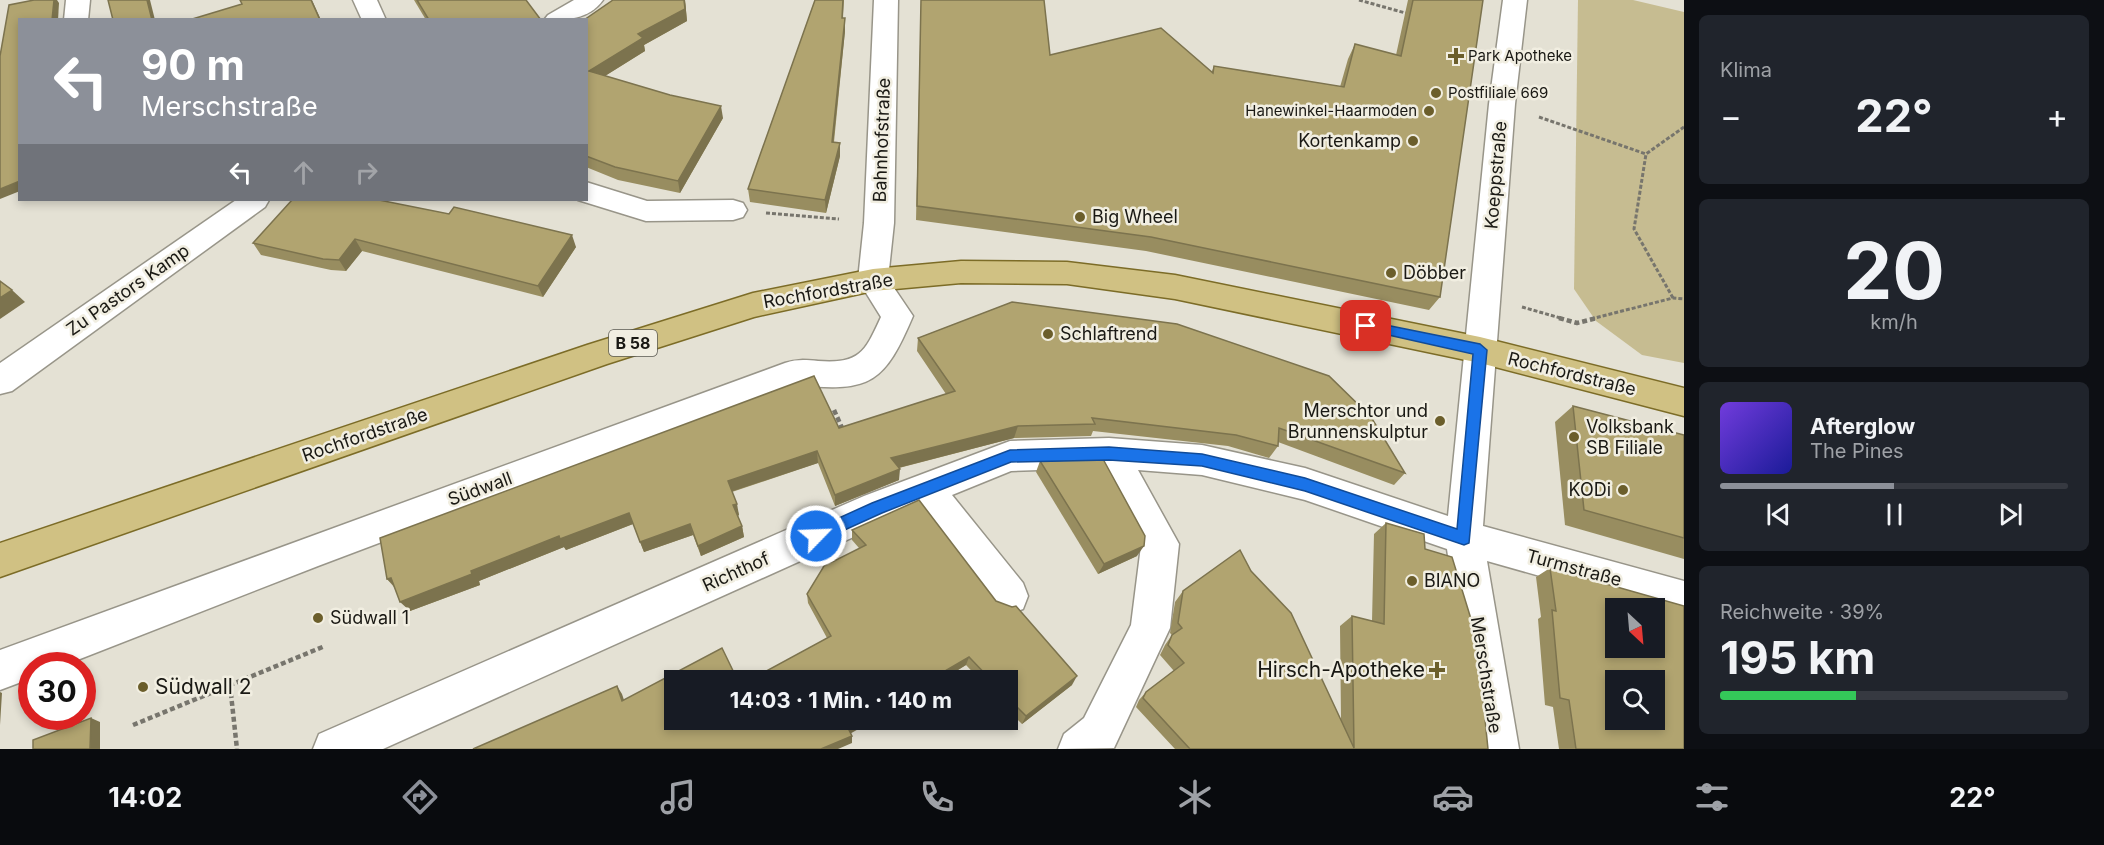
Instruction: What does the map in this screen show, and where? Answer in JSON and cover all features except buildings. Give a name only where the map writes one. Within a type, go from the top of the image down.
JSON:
[{"type":"main road","name":"Rochfordstraße","points":[[0,560],[609,350],[753,305],[873,280],[961,272],[1067,273],[1120,278],[1240,299],[1480,350],[1684,402]]},
{"type":"street","points":[[76,18],[78,0]]},
{"type":"street","points":[[365,0],[373,18]]},
{"type":"street","points":[[560,18],[591,0]]},
{"type":"street","name":"Bahnhofstraße","points":[[873,280],[879,222],[886,0]]},
{"type":"street","name":"Koeppstraße","points":[[1480,350],[1502,104],[1515,0]]},
{"type":"street","points":[[588,193],[646,211],[733,210]]},
{"type":"street","name":"Zu Pastors Kamp","points":[[0,381],[254,201]]},
{"type":"street","name":"Südwall","points":[[0,670],[310,552],[797,372],[829,375],[857,373],[875,362],[887,342],[897,316],[873,280]]},
{"type":"street","name":"Merschstraße","points":[[1480,350],[1464,538],[1498,749]]},
{"type":"street","points":[[1099,744],[1150,628],[1160,544],[1109,453]]},
{"type":"street","name":"Richthof","points":[[334,749],[925,489],[1010,456],[1109,453],[1202,460],[1305,484],[1464,538]]},
{"type":"street","points":[[925,489],[1009,596]]},
{"type":"street","name":"Turmstraße","points":[[1464,538],[1684,599]]},
{"type":"path","points":[[1359,0],[1414,15]]},
{"type":"path","points":[[1502,104],[1646,154]]},
{"type":"path","points":[[1673,298],[1634,229],[1646,154],[1684,127]]},
{"type":"path","points":[[733,210],[879,222]]},
{"type":"path","points":[[1485,296],[1577,323],[1673,298],[1684,299]]},
{"type":"path","points":[[133,725],[325,646]]},
{"type":"path","points":[[230,685],[237,749]]},
{"type":"shaded area","points":[[1578,0],[1633,0],[1684,12],[1684,363],[1642,355],[1596,321],[1574,289]]},
{"type":"place","name":"Park Apotheke","points":[[1456,56]]},
{"type":"place","name":"Postfiliale 669","points":[[1436,93]]},
{"type":"place","name":"Hanewinkel-Haarmoden","points":[[1429,111]]},
{"type":"place","name":"Kortenkamp","points":[[1413,141]]},
{"type":"place","name":"Big Wheel","points":[[1080,217]]},
{"type":"place","name":"Döbber","points":[[1391,273]]},
{"type":"place","name":"Schlaftrend","points":[[1048,334]]},
{"type":"place","name":"Merschtor und Brunnenskulptur","points":[[1440,421]]},
{"type":"place","name":"Volksbank SB Filiale","points":[[1574,437]]},
{"type":"place","name":"KODi","points":[[1623,490]]},
{"type":"place","name":"BIANO","points":[[1412,581]]},
{"type":"place","name":"Südwall 1","points":[[318,618]]},
{"type":"place","name":"Hirsch-Apotheke","points":[[1437,670]]},
{"type":"place","name":"Südwall 2","points":[[143,687]]},
{"type":"route","points":[[816,536],[877,508],[1010,456],[1109,453],[1202,460],[1305,484],[1464,538],[1480,350],[1366,326]]}]
